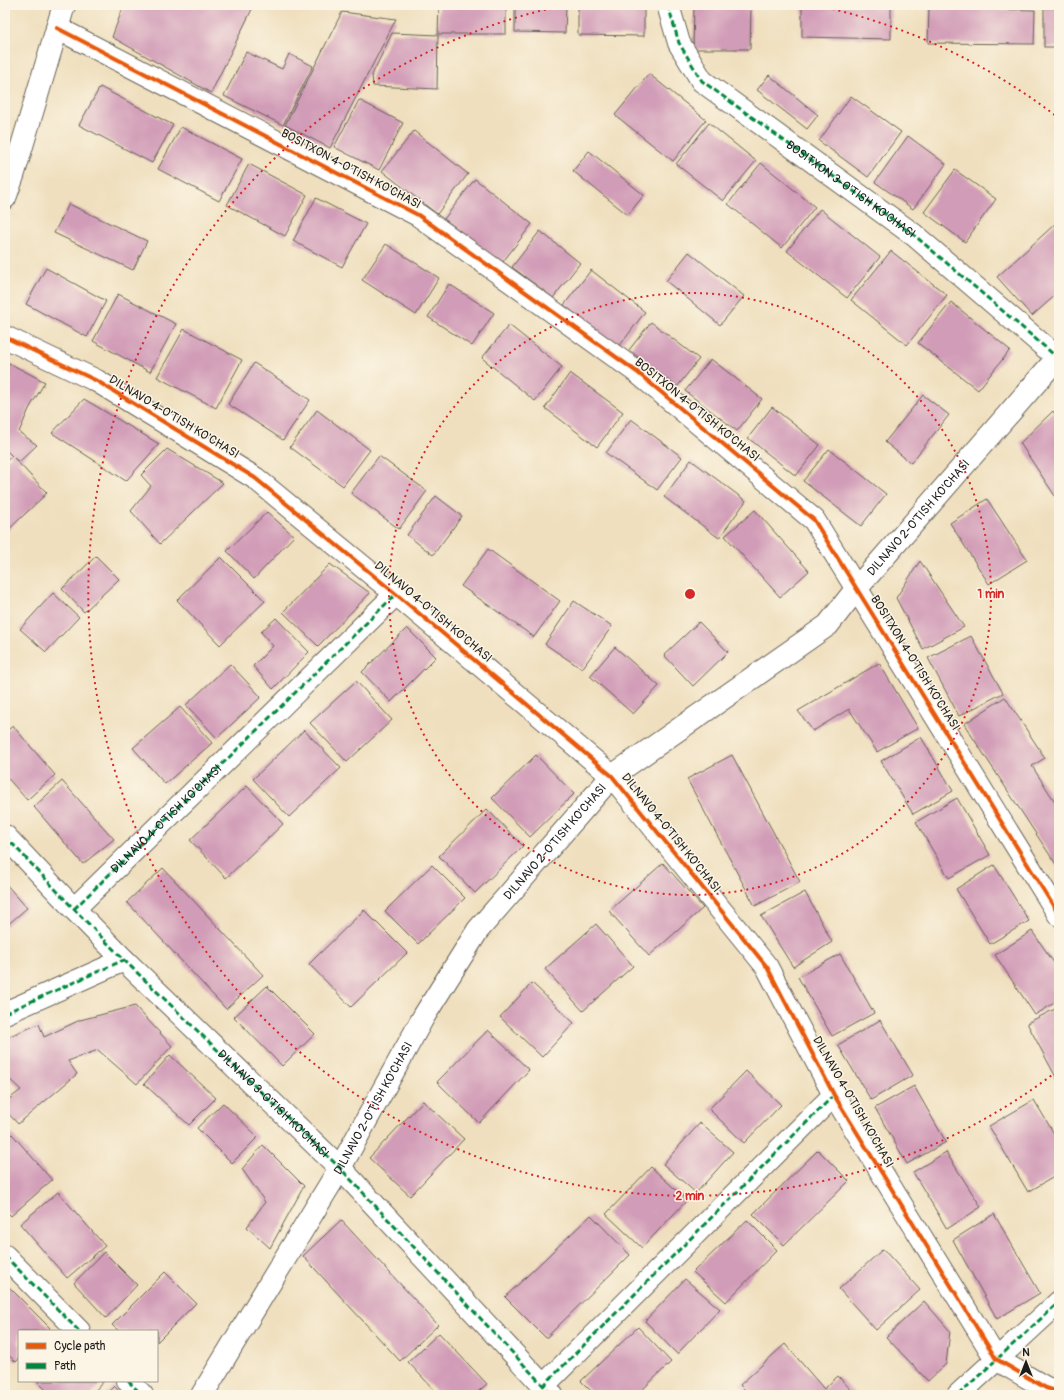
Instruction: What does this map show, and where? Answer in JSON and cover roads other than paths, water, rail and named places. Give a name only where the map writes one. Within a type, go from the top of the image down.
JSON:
[{"type":"street","points":[[5,198],[13,176],[64,5]]},
{"type":"street","name":"BOSITXON 3-O'TISH KO'CHASI","points":[[668,5],[679,43],[702,81],[914,235],[1059,357]]},
{"type":"street","name":"BOSITXON 4-O'TISH KO'CHASI","points":[[57,28],[418,215],[637,372],[814,520],[1059,915]]},
{"type":"street","name":"DILNAVO 4-O'TISH KO'CHASI","points":[[5,337],[97,381],[255,478],[396,594],[612,776],[767,967],[834,1095],[996,1359],[1046,1388],[1059,1392]]},
{"type":"street","name":"DILNAVO 2-O'TISH KO'CHASI","points":[[202,1395],[340,1168],[424,1016],[478,930],[612,776],[828,625],[857,588],[1059,357]]},
{"type":"street","name":"DILNAVO 4-O'TISH KO'CHASI","points":[[74,909],[396,594]]},
{"type":"street","name":"DILNAVO 3-O'TISH KO'CHASI","points":[[5,836],[124,960],[340,1168],[548,1390]]},
{"type":"street","points":[[5,1013],[124,960]]},
{"type":"street","name":"DILNAVO 4-O'TISH KO'CHASI","points":[[548,1390],[834,1095]]},
{"type":"street","points":[[5,1256],[78,1330]]},
{"type":"street","points":[[958,1395],[1059,1302]]},
{"type":"street","points":[[129,1382],[142,1395]]}]
